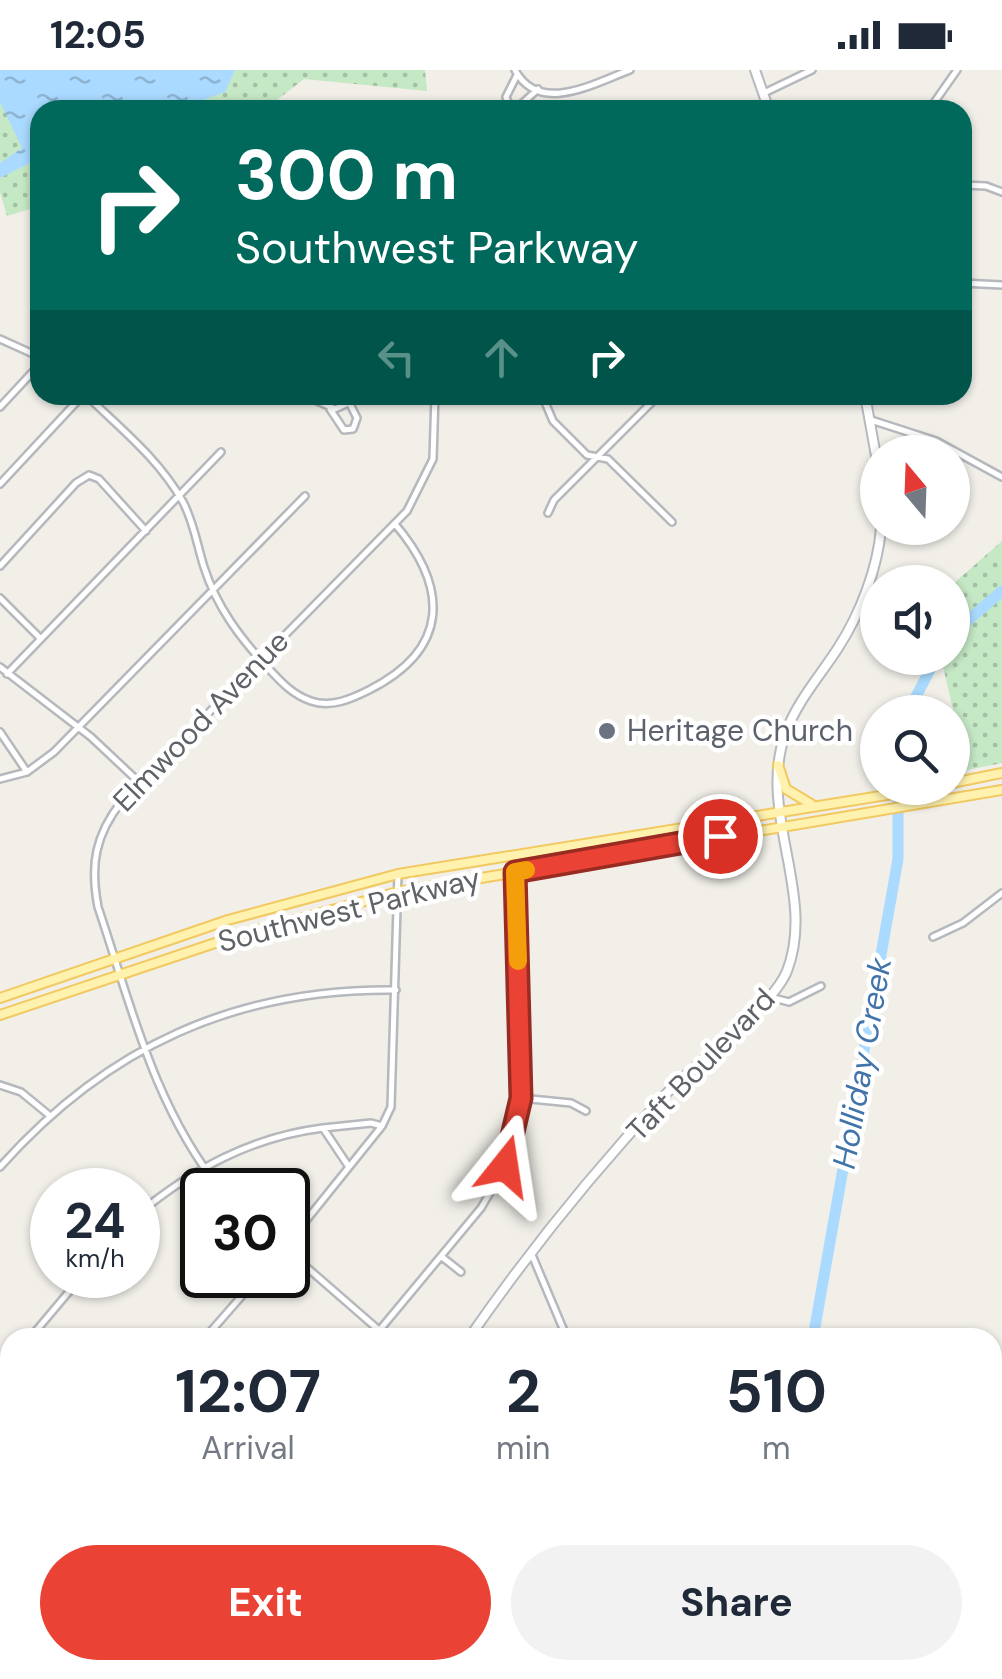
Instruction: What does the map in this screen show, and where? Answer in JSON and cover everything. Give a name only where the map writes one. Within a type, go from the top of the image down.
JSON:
[{"type":"main road","points":[[778,765],[786,789],[815,805]]},
{"type":"main road","points":[[970,779],[1002,773]]},
{"type":"main road","name":"Southwest Parkway","points":[[0,1015],[320,911],[398,892],[1002,790]]},
{"type":"main road","name":"Southwest Parkway","points":[[0,998],[315,894],[398,874],[860,799]]},
{"type":"main road","points":[[655,831],[660,846]]},
{"type":"main road","points":[[315,894],[320,911]]},
{"type":"street","points":[[508,100],[516,72],[538,89],[574,92],[629,70]]},
{"type":"street","points":[[755,70],[766,100]]},
{"type":"street","points":[[764,93],[812,70]]},
{"type":"street","points":[[936,100],[957,70]]},
{"type":"street","points":[[525,100],[538,89]]},
{"type":"street","points":[[972,186],[1001,189]]},
{"type":"street","points":[[972,284],[1002,285]]},
{"type":"street","points":[[0,339],[30,352]]},
{"type":"street","points":[[0,407],[30,375]]},
{"type":"street","points":[[0,484],[75,405]]},
{"type":"street","points":[[96,405],[150,455],[180,497],[214,590],[233,628],[291,692],[328,704],[375,687],[416,657],[429,631],[432,590],[420,554],[395,524]]},
{"type":"street","points":[[324,405],[344,430],[353,429],[357,418],[351,405]]},
{"type":"street","points":[[330,408],[343,405]]},
{"type":"street","name":"Elmwood Avenue","points":[[204,1166],[170,1111],[144,1048],[98,907],[94,859],[109,817],[416,498],[432,459],[435,405]]},
{"type":"street","points":[[546,405],[552,421],[587,455],[608,459],[672,522]]},
{"type":"street","points":[[548,512],[554,500],[649,405]]},
{"type":"street","points":[[867,405],[873,435]]},
{"type":"street","points":[[871,420],[936,441],[1002,476]]},
{"type":"street","points":[[7,674],[221,452]]},
{"type":"street","points":[[0,566],[76,484],[89,475],[99,479],[146,531]]},
{"type":"street","points":[[0,778],[27,772],[79,728],[305,496]]},
{"type":"street","name":"Taft Boulevard","points":[[477,1328],[662,1099],[769,997],[786,975],[795,945],[777,810],[778,765],[798,705],[852,623],[879,545]]},
{"type":"street","points":[[0,598],[41,639]]},
{"type":"street","points":[[0,667],[79,728],[140,784]]},
{"type":"street","points":[[0,732],[27,772]]},
{"type":"street","points":[[382,1328],[498,1182],[514,1136],[521,1098],[515,872]]},
{"type":"street","points":[[310,1219],[382,1126],[394,1094],[398,874]]},
{"type":"street","points":[[933,937],[962,923],[1002,893]]},
{"type":"street","points":[[769,997],[789,1002],[822,986]]},
{"type":"street","points":[[0,1167],[49,1115],[97,1076],[144,1048],[230,1012],[266,1002],[361,989],[396,990]]},
{"type":"street","points":[[0,1085],[21,1092],[49,1115]]},
{"type":"street","points":[[521,1098],[572,1103],[586,1110]]},
{"type":"street","points":[[160,1198],[204,1166],[283,1134],[382,1126]]},
{"type":"street","points":[[323,1128],[350,1167]]},
{"type":"street","points":[[498,1182],[515,1191]]},
{"type":"street","points":[[532,1255],[562,1328]]},
{"type":"street","points":[[442,1257],[460,1272]]},
{"type":"street","points":[[310,1267],[378,1328]]},
{"type":"street","points":[[39,1328],[64,1298]]},
{"type":"street","points":[[214,1328],[240,1298]]},
{"type":"green space","points":[[0,70],[425,70],[427,91],[304,79],[277,100],[30,100],[30,209],[7,216],[0,192]]},
{"type":"green space","points":[[1002,541],[1002,763],[970,769],[970,695],[950,695],[945,675],[970,675],[970,569]]},
{"type":"water","points":[[0,70],[235,70],[225,92],[203,100],[30,100],[30,163],[0,178],[0,163],[22,148],[0,102]]},
{"type":"waterway","name":"Holliday Creek","points":[[970,619],[1002,591]]},
{"type":"waterway","name":"Holliday Creek","points":[[917,695],[927,675]]},
{"type":"waterway","name":"Holliday Creek","points":[[815,1328],[898,859],[898,805]]},
{"type":"slow traffic","points":[[518,961],[515,872],[526,870]]},
{"type":"place","name":"Heritage Church","points":[[607,731]]},
{"type":"route","points":[[505,1166],[521,1098],[522,1071],[515,872],[720,836]]}]
